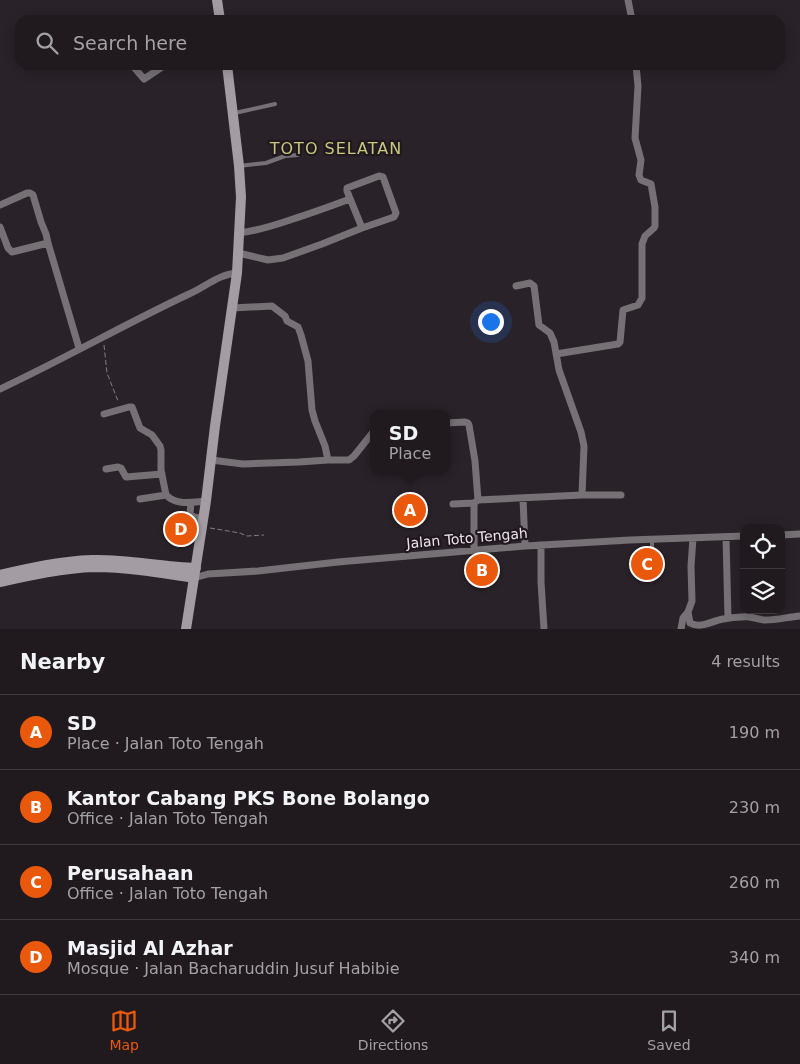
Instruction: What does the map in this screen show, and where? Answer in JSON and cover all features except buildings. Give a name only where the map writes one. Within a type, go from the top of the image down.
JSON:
[{"type":"main road","points":[[218,0],[220,15]]},
{"type":"main road","points":[[186,629],[206,501],[237,273],[241,198],[228,70]]},
{"type":"main road","points":[[0,575],[42,566],[82,565],[195,573]]},
{"type":"main road","points":[[0,582],[82,565]]},
{"type":"street","points":[[628,0],[631,15]]},
{"type":"street","points":[[136,70],[144,79],[158,70]]},
{"type":"street","points":[[556,354],[618,344],[620,342],[623,310],[638,305],[642,298],[642,244],[645,236],[655,226],[655,207],[651,184],[641,180],[640,175],[641,160],[635,138],[638,86],[636,70]]},
{"type":"street","points":[[238,253],[268,260],[283,258],[394,216],[396,213],[383,177],[379,176],[347,188],[362,228]]},
{"type":"street","points":[[0,205],[27,193],[30,193],[32,196],[46,234],[79,348]]},
{"type":"street","points":[[239,233],[254,232],[350,199]]},
{"type":"street","points":[[0,227],[8,248],[12,252],[48,243]]},
{"type":"street","points":[[0,389],[222,276],[237,273]]},
{"type":"street","points":[[516,286],[530,283],[534,286],[539,325],[550,333],[554,342],[559,370],[581,432],[584,446],[582,495]]},
{"type":"street","points":[[232,308],[272,306],[285,316],[287,322],[298,327],[308,361],[312,410],[328,460]]},
{"type":"street","points":[[104,414],[132,407],[140,428],[152,435],[158,442],[161,450],[162,474],[166,495],[174,502],[206,501]]},
{"type":"street","points":[[450,423],[465,422],[469,425],[476,501],[474,550]]},
{"type":"street","points":[[211,460],[243,464],[328,460],[346,461],[352,459],[370,437]]},
{"type":"street","points":[[106,469],[121,468],[126,477],[162,474]]},
{"type":"street","points":[[140,499],[166,495]]},
{"type":"street","points":[[454,504],[522,498],[621,495]]},
{"type":"street","points":[[522,498],[525,546]]},
{"type":"street","points":[[191,502],[190,514],[202,523]]},
{"type":"street","points":[[785,535],[800,534]]},
{"type":"street","name":"Jalan Toto Tengah","points":[[195,573],[258,571],[331,562],[525,546],[740,536]]},
{"type":"street","points":[[726,537],[728,618]]},
{"type":"street","points":[[681,629],[683,618],[688,612],[692,601],[691,566],[693,538]]},
{"type":"street","points":[[541,545],[544,629]]},
{"type":"street","points":[[688,612],[690,624],[699,627],[728,618],[745,617],[771,620],[800,616]]},
{"type":"lane","points":[[232,114],[275,104]]},
{"type":"lane","points":[[239,166],[266,163],[285,156],[298,155]]},
{"type":"lane","points":[[652,539],[652,548]]},
{"type":"path","points":[[103,337],[107,373],[122,409]]},
{"type":"path","points":[[202,523],[247,536],[264,535]]},
{"type":"place","name":"SD","points":[[410,510]]},
{"type":"place","name":"Masjid Al Azhar","points":[[181,529]]},
{"type":"place","name":"Perusahaan","points":[[647,564]]},
{"type":"place","name":"Kantor Cabang PKS Bone Bolango","points":[[482,570]]},
{"type":"district","name":"TOTO SELATAN","points":[[336,148]]}]
